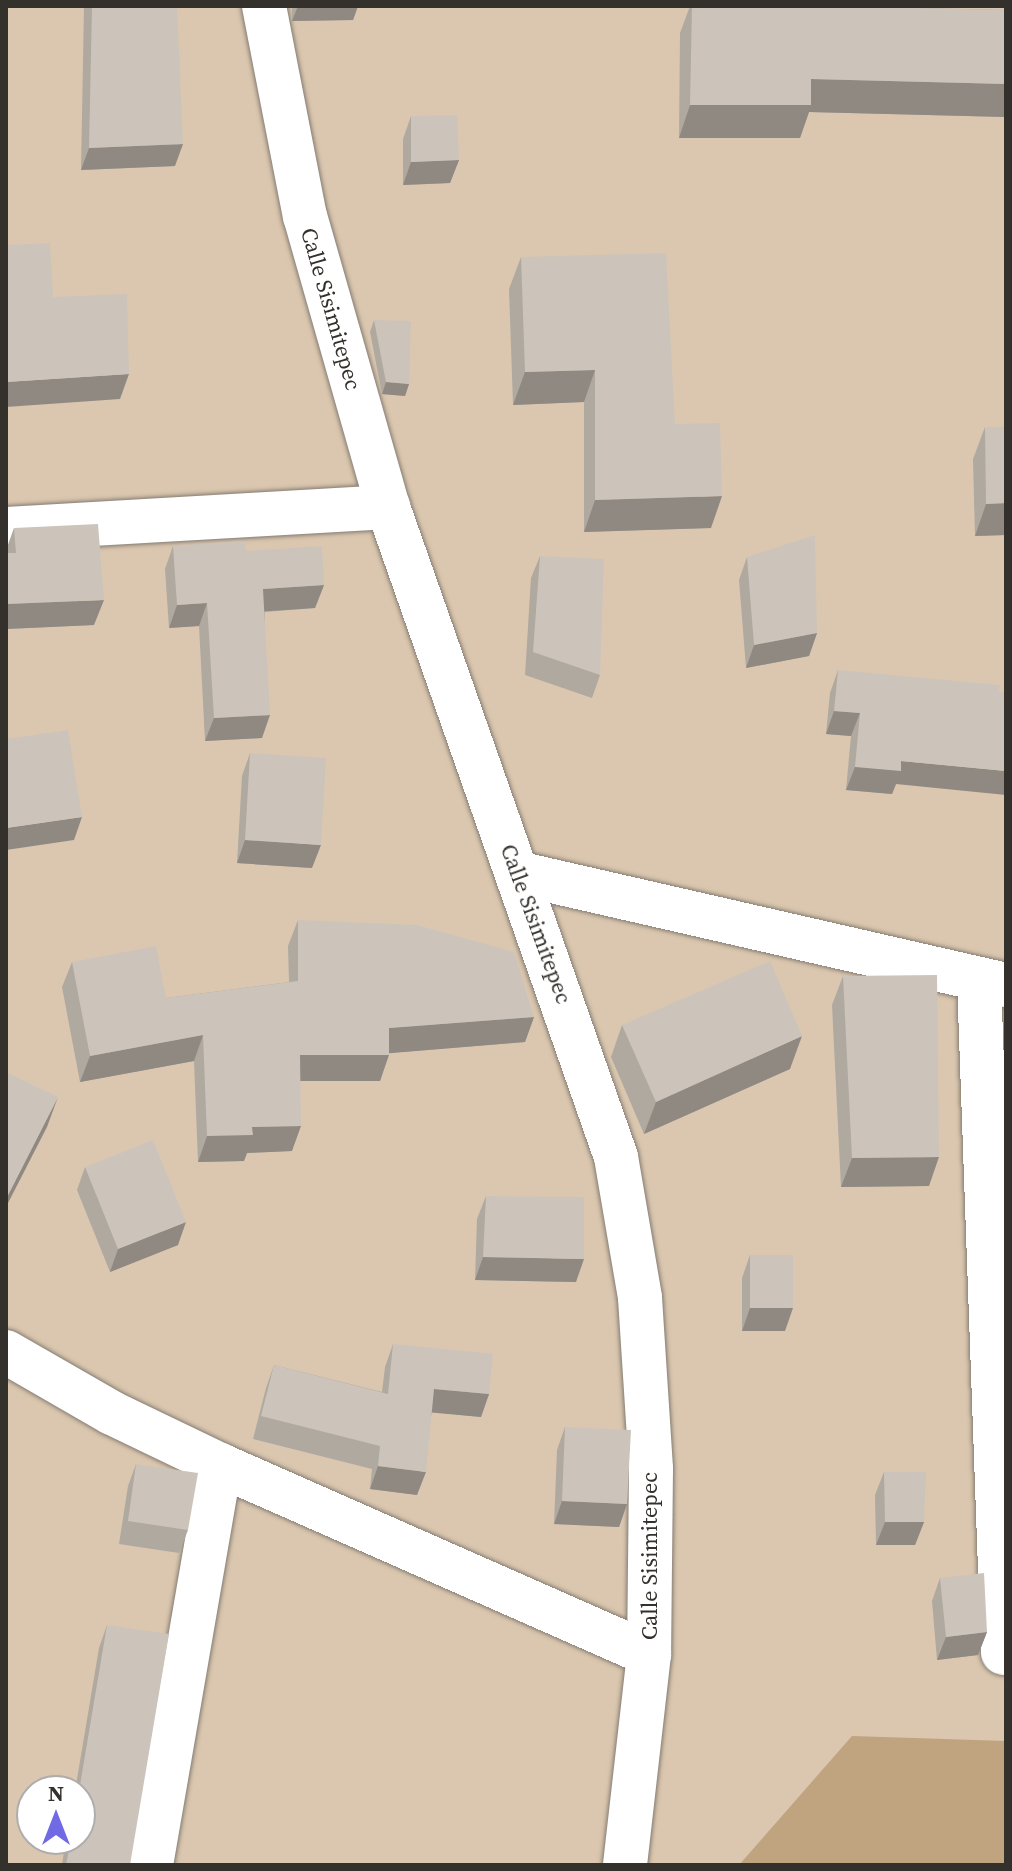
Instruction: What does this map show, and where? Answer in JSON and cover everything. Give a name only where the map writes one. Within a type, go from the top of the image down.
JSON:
[{"type":"street","name":"Calle Sisimitepec","points":[[264,6],[305,216],[388,507],[616,1157],[635,1267],[651,1469],[649,1654],[625,1865]]},
{"type":"street","points":[[6,529],[388,507]]},
{"type":"street","points":[[517,873],[992,982],[1003,1653]]},
{"type":"street","points":[[6,1352],[112,1413],[220,1465],[649,1654]]},
{"type":"street","points":[[151,1865],[220,1465]]},
{"type":"shaded area","points":[[6,6],[1006,6],[1006,1865],[6,1865]]},
{"type":"shaded area","points":[[852,1736],[1006,1741],[1006,1865],[739,1865]]},
{"type":"building","points":[[92,6],[177,6],[183,144],[89,148]]},
{"type":"building","points":[[692,6],[1006,10],[1006,84],[811,79],[811,105],[690,105]]},
{"type":"building","points":[[457,115],[459,160],[411,162],[411,116]]},
{"type":"building","points":[[50,243],[53,297],[127,294],[129,374],[6,382],[6,245]]},
{"type":"building","points":[[666,253],[675,424],[720,423],[722,496],[595,500],[595,370],[525,372],[521,257]]},
{"type":"building","points":[[374,320],[411,321],[409,384],[386,382]]},
{"type":"building","points":[[985,427],[1006,427],[1006,503],[986,504]]},
{"type":"building","points":[[98,524],[104,600],[6,604],[6,553],[16,553],[14,528]]},
{"type":"building","points":[[815,535],[817,633],[754,645],[747,557]]},
{"type":"building","points":[[245,541],[246,551],[322,546],[324,585],[263,589],[270,715],[214,718],[207,603],[177,605],[173,546]]},
{"type":"building","points":[[540,556],[604,559],[600,675],[533,652]]},
{"type":"building","points":[[838,670],[1000,685],[999,691],[1006,692],[1006,771],[901,761],[901,771],[855,767],[860,713],[834,711]]},
{"type":"building","points":[[68,730],[82,817],[6,828],[6,739]]},
{"type":"building","points":[[250,753],[326,758],[321,845],[245,840]]},
{"type":"building","points":[[298,920],[417,925],[514,952],[534,1017],[389,1028],[389,1055],[300,1055],[301,1126],[252,1127],[253,1135],[207,1136],[203,1035],[90,1056],[72,962],[156,946],[166,998],[298,981]]},
{"type":"building","points":[[770,961],[802,1036],[656,1102],[622,1025]]},
{"type":"building","points":[[937,975],[939,1157],[852,1158],[843,976]]},
{"type":"building","points":[[6,1072],[58,1097],[6,1199]]},
{"type":"building","points":[[153,1140],[186,1222],[118,1249],[85,1167]]},
{"type":"building","points":[[486,1196],[584,1197],[584,1259],[483,1257]]},
{"type":"building","points":[[750,1255],[793,1255],[793,1308],[750,1308]]},
{"type":"building","points":[[393,1344],[493,1354],[489,1394],[434,1389],[426,1472],[378,1466],[380,1446],[261,1416],[274,1365],[388,1394]]},
{"type":"building","points":[[565,1427],[631,1430],[627,1504],[562,1501]]},
{"type":"building","points":[[136,1464],[198,1473],[188,1530],[128,1521]]},
{"type":"building","points":[[884,1472],[926,1472],[924,1522],[885,1522]]},
{"type":"building","points":[[984,1573],[987,1632],[946,1637],[940,1578]]},
{"type":"building","points":[[107,1625],[169,1634],[130,1865],[66,1865],[68,1855],[96,1855],[96,1775],[82,1775]]}]
